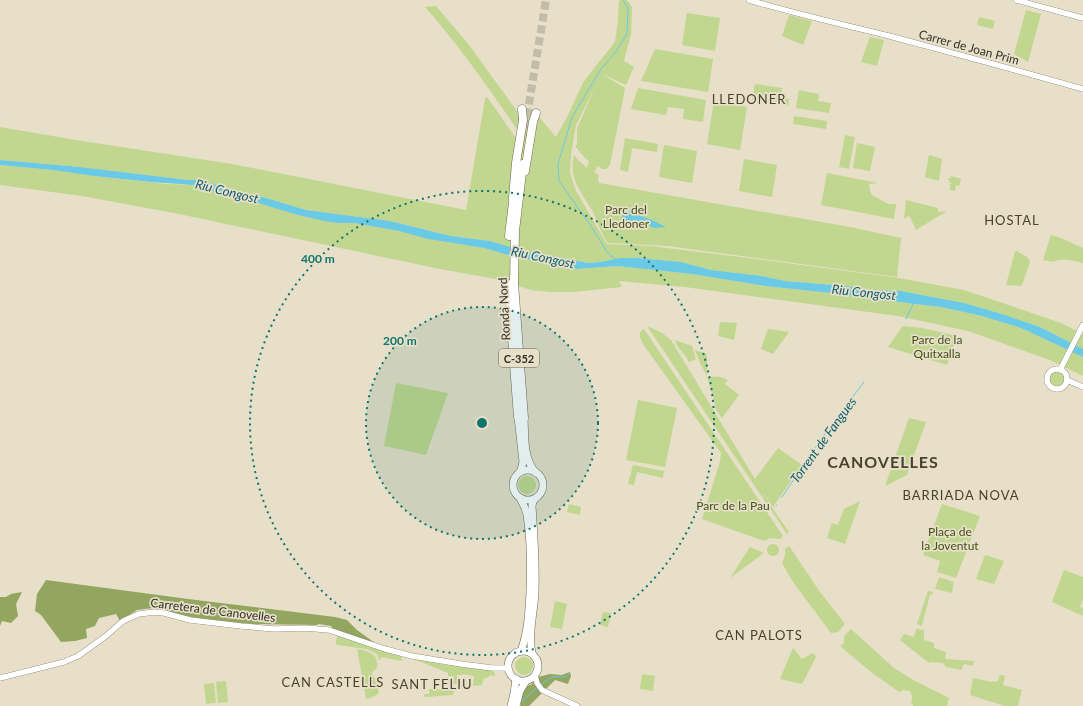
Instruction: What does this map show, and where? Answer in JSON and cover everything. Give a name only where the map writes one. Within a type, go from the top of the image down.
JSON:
[{"type":"highway","points":[[515,208],[516,163],[522,120],[522,109]]},
{"type":"highway","points":[[515,208],[536,112]]},
{"type":"highway","name":"Ronda Nord","points":[[521,164],[515,208],[512,299],[521,418]]},
{"type":"main road","name":"Ronda Nord","points":[[519,473],[523,462],[521,418]]},
{"type":"main road","name":"Ronda Nord","points":[[521,418],[527,454],[531,466],[536,473]]},
{"type":"main road","points":[[519,473],[527,470],[536,473]]},
{"type":"main road","name":"C-352","points":[[519,473],[514,478],[513,487],[514,492],[520,498],[527,515],[530,566],[527,624],[522,650]]},
{"type":"main road","name":"C-352","points":[[535,675],[538,666],[530,644],[534,610],[535,573],[535,544],[532,506],[533,501],[541,492],[542,484],[542,480],[536,473]]},
{"type":"main road","points":[[520,498],[529,500],[538,496]]},
{"type":"main road","points":[[532,653],[522,650],[516,652],[508,661],[508,668],[511,675],[521,681],[531,679],[535,675]]},
{"type":"main road","points":[[514,704],[516,679]]},
{"type":"main road","points":[[514,704],[526,681]]},
{"type":"street","name":"Carrer de Joan Prim","points":[[749,0],[1083,89]]},
{"type":"street","points":[[1016,0],[1083,18]]},
{"type":"street","points":[[1061,367],[1065,374],[1066,380],[1064,386],[1058,389],[1052,388],[1047,379],[1049,373],[1061,367],[1082,327]]},
{"type":"street","points":[[1066,380],[1083,387]]},
{"type":"street","name":"Carretera de Canovelles","points":[[0,678],[64,662],[78,656],[123,622],[139,614],[154,612],[190,620],[241,626],[275,629],[305,628],[328,630],[385,649],[416,656],[461,664],[492,668],[508,668]]},
{"type":"street","points":[[535,675],[538,685],[542,690],[577,706]]},
{"type":"green space","name":"Parc del Lledoner","points":[[619,0],[627,0],[632,7],[631,34],[624,61],[634,67],[626,85],[602,74],[625,88],[610,165],[606,169],[602,169],[598,166],[594,172],[599,175],[599,183],[850,227],[901,238],[897,277],[668,246],[608,243],[601,232],[593,212],[574,179],[573,172],[574,155],[587,168],[589,161],[575,146],[577,145],[577,129],[595,87],[576,125],[571,155],[570,173],[576,191],[607,244],[650,246],[749,258],[899,278],[964,290],[1061,323],[1083,334],[1083,349],[1040,327],[1002,314],[964,303],[901,291],[867,290],[846,286],[785,281],[762,276],[711,270],[681,262],[639,258],[619,258],[588,263],[522,250],[490,241],[451,236],[390,221],[306,210],[201,180],[188,180],[80,167],[0,160],[0,127],[232,164],[466,210],[485,99],[487,97],[516,138],[519,132],[462,52],[425,7],[436,6],[469,45],[519,114],[539,117],[556,137],[584,81],[615,42]]},
{"type":"green space","points":[[1026,10],[1041,14],[1028,62],[1014,54]]},
{"type":"green space","points":[[687,13],[720,18],[715,51],[682,45]]},
{"type":"green space","points":[[789,15],[812,21],[803,45],[782,36]]},
{"type":"green space","points":[[979,17],[995,21],[993,29],[977,25]]},
{"type":"green space","points":[[870,37],[884,40],[877,66],[861,62]]},
{"type":"green space","points":[[655,49],[713,59],[708,92],[641,81]]},
{"type":"green space","points":[[755,84],[782,88],[781,97],[789,99],[788,106],[752,100]]},
{"type":"green space","points":[[638,88],[706,100],[703,122],[683,119],[684,109],[668,107],[666,115],[631,109]]},
{"type":"green space","points":[[799,90],[819,94],[818,101],[831,103],[829,113],[796,108]]},
{"type":"green space","points":[[714,102],[747,107],[740,150],[707,144]]},
{"type":"green space","points":[[794,116],[827,121],[826,129],[793,124]]},
{"type":"green space","points":[[845,135],[855,137],[849,169],[839,167]]},
{"type":"green space","points":[[625,138],[658,144],[657,152],[632,148],[628,172],[620,170]]},
{"type":"green space","points":[[857,143],[875,147],[870,171],[853,168]]},
{"type":"green space","points":[[664,145],[697,151],[692,183],[659,177]]},
{"type":"green space","points":[[929,155],[942,159],[939,181],[925,177]]},
{"type":"green space","points":[[744,159],[777,165],[772,197],[739,191]]},
{"type":"green space","points":[[0,165],[166,184],[194,185],[294,214],[324,221],[354,223],[399,231],[428,239],[484,248],[508,255],[577,269],[617,266],[692,274],[765,286],[941,307],[982,316],[1021,328],[1077,354],[1083,357],[1083,376],[1050,360],[968,331],[898,316],[685,287],[619,281],[622,287],[573,292],[531,290],[496,279],[440,269],[174,213],[82,196],[0,185]]},
{"type":"green space","points":[[827,173],[878,183],[869,184],[870,191],[872,195],[888,204],[896,204],[894,219],[821,205]]},
{"type":"green space","points":[[951,176],[961,179],[959,186],[956,185],[955,191],[950,190],[950,184],[952,183],[949,183],[950,181],[948,178],[950,179]]},
{"type":"green space","points":[[906,200],[938,208],[938,212],[947,211],[916,230],[910,217],[908,216],[904,219]]},
{"type":"green space","points":[[1051,235],[1083,248],[1083,263],[1068,260],[1054,262],[1043,260]]},
{"type":"green space","points":[[1015,251],[1018,251],[1027,257],[1030,262],[1022,285],[1020,286],[1006,285]]},
{"type":"green space","points":[[720,322],[737,323],[734,340],[718,336]]},
{"type":"green space","points":[[647,326],[662,333],[671,340],[755,479],[778,448],[802,465],[773,507],[762,491],[789,532],[787,534]]},
{"type":"green space","name":"Parc de la Quitxalla","points":[[903,326],[922,328],[957,336],[947,365],[888,347]]},
{"type":"green space","name":"Parc de la Pau","points":[[644,329],[783,536],[780,539],[770,538],[764,541],[702,519],[718,468],[721,453],[643,344],[640,337],[640,332]]},
{"type":"green space","points":[[768,329],[789,332],[773,354],[761,349]]},
{"type":"green space","points":[[675,340],[692,346],[696,359],[689,362],[677,346]]},
{"type":"green space","points":[[695,350],[707,354],[707,376],[700,363]]},
{"type":"green space","points":[[1054,371],[1060,371],[1065,376],[1063,385],[1060,387],[1054,387],[1049,382],[1049,376]]},
{"type":"green space","points":[[713,376],[728,380],[725,384],[739,395],[722,418],[716,410],[707,377]]},
{"type":"green space","points":[[396,383],[448,393],[426,455],[384,446]]},
{"type":"green space","points":[[638,400],[677,408],[665,467],[626,460]]},
{"type":"green space","points":[[909,418],[926,422],[907,475],[885,486]]},
{"type":"green space","points":[[633,465],[664,471],[663,478],[637,472],[634,485],[628,484]]},
{"type":"green space","points":[[523,476],[531,476],[536,481],[534,492],[531,494],[523,494],[518,489],[518,481]]},
{"type":"green space","points":[[860,501],[845,544],[827,538],[832,523],[838,525],[844,509]]},
{"type":"green space","points":[[569,504],[581,507],[580,515],[567,512]]},
{"type":"green space","name":"Plaça de la Joventut","points":[[942,504],[980,516],[956,578],[937,572],[940,561],[923,555]]},
{"type":"green space","points":[[771,544],[775,544],[779,550],[775,556],[771,556],[767,552],[767,548]]},
{"type":"green space","points":[[789,546],[820,592],[845,624],[838,632],[831,633],[793,582],[782,563],[785,555],[785,549]]},
{"type":"green space","points":[[750,547],[764,553],[730,578]]},
{"type":"green space","points":[[985,555],[1004,561],[994,584],[976,579]]},
{"type":"green space","points":[[1064,570],[1083,577],[1083,600],[1080,607],[1083,608],[1083,616],[1052,602]]},
{"type":"green space","points":[[939,577],[954,582],[952,593],[935,589]]},
{"type":"green space","points":[[46,580],[335,617],[347,620],[357,630],[375,643],[333,629],[331,626],[319,624],[253,624],[209,620],[153,608],[137,610],[120,621],[116,614],[99,618],[95,626],[86,629],[87,638],[61,642],[41,615],[35,611],[37,594]]},
{"type":"green space","points":[[928,591],[933,592],[932,595],[930,594],[922,626],[917,624]]},
{"type":"green space","points":[[22,592],[16,604],[18,616],[11,623],[2,621],[0,626],[0,597],[6,597],[11,594]]},
{"type":"green space","points":[[555,601],[567,604],[562,629],[550,627]]},
{"type":"green space","points":[[603,612],[611,613],[608,627],[600,625]]},
{"type":"green space","points":[[851,629],[894,668],[915,681],[949,698],[947,706],[914,706],[911,703],[912,697],[910,691],[903,690],[899,692],[871,672],[840,646],[844,643],[844,636]]},
{"type":"green space","points":[[916,629],[924,630],[924,640],[934,643],[934,648],[946,652],[945,659],[974,661],[973,666],[964,664],[961,670],[946,667],[943,663],[929,663],[900,640],[904,634],[914,637]]},
{"type":"green space","points":[[338,634],[401,655],[402,661],[381,657],[381,660],[379,660],[377,654],[366,649],[338,645],[336,644],[336,641]]},
{"type":"green space","points":[[793,648],[802,659],[813,653],[816,657],[802,684],[780,679]]},
{"type":"green space","points":[[357,649],[373,654],[377,663],[376,669],[372,673],[377,681],[379,693],[366,699]]},
{"type":"green space","points":[[406,656],[444,665],[493,670],[495,676],[490,675],[487,678],[484,678],[482,685],[473,686],[474,676],[463,674],[457,675],[457,684],[453,684],[454,676],[448,676],[448,673]]},
{"type":"green space","points":[[520,657],[528,657],[533,662],[531,673],[528,675],[520,675],[515,670],[515,662]]},
{"type":"green space","points":[[570,672],[571,676],[568,684],[555,680],[529,706],[521,706],[521,698],[525,687],[531,685],[538,677],[550,674],[562,675]]},
{"type":"green space","points":[[642,674],[655,676],[653,691],[640,689]]},
{"type":"green space","points":[[1000,675],[1005,676],[1003,685],[1022,690],[1018,706],[1005,706],[970,695],[973,678],[991,682],[998,681]]},
{"type":"green space","points":[[226,681],[228,702],[218,703],[216,682]]},
{"type":"green space","points":[[214,683],[216,703],[206,704],[204,684]]},
{"type":"green space","points":[[429,689],[454,690],[454,693],[452,695],[425,697],[424,694],[429,694]]},
{"type":"water","name":"Riu Congost","points":[[0,160],[80,167],[188,180],[201,180],[306,210],[390,221],[451,236],[490,241],[522,250],[588,263],[619,258],[638,258],[681,262],[711,270],[762,276],[785,281],[846,286],[867,290],[901,291],[964,303],[1040,327],[1083,349],[1083,357],[1021,328],[982,316],[941,307],[765,286],[692,274],[617,266],[577,269],[508,255],[484,248],[428,239],[399,231],[354,223],[324,221],[294,214],[194,185],[151,182],[0,165]]},
{"type":"water","points":[[620,205],[633,213],[666,227],[653,228],[649,225],[630,226],[623,219]]},
{"type":"waterway","points":[[615,259],[607,252],[591,226],[559,181],[558,164],[572,117],[601,69],[615,53],[627,34],[628,8],[623,0]]},
{"type":"waterway","name":"Torrent de Fangues","points":[[906,319],[913,304]]},
{"type":"waterway","name":"Torrent de Fangues","points":[[782,497],[829,428],[864,382]]},
{"type":"waterway","name":"Torrent de Fangues","points":[[540,685],[553,677],[564,677],[570,674]]},
{"type":"waterway","name":"Torrent de Fangues","points":[[521,702],[538,687]]},
{"type":"tunnel","points":[[525,128],[546,0]]},
{"type":"district","name":"LLEDONER","points":[[749,99]]},
{"type":"district","name":"HOSTAL","points":[[1012,220]]},
{"type":"district","name":"CANOVELLES","points":[[883,461]]},
{"type":"district","name":"BARRIADA NOVA","points":[[961,495]]},
{"type":"district","name":"CAN PALOTS","points":[[759,635]]},
{"type":"district","name":"CAN CASTELLS","points":[[333,682]]},
{"type":"district","name":"SANT FELIU","points":[[432,684]]}]
